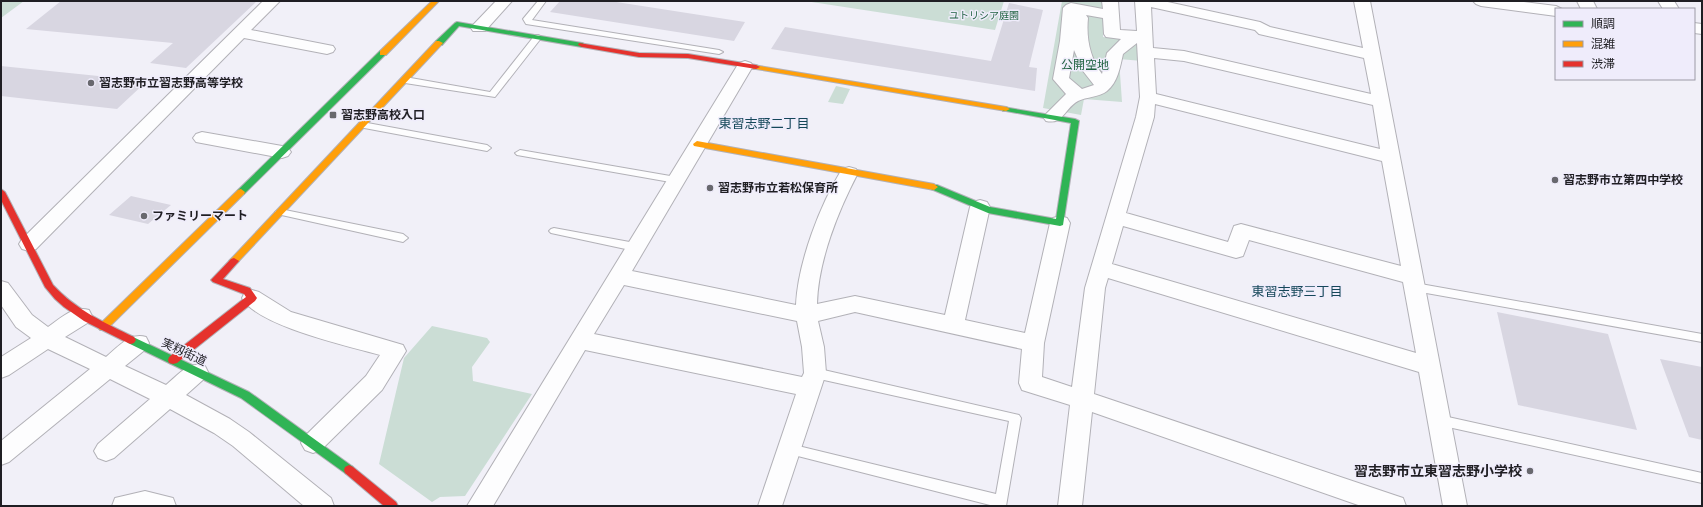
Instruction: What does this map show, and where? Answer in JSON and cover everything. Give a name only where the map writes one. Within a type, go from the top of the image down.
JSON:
[{"type":"street","points":[[29,244],[272,1]]},
{"type":"street","points":[[103,327],[436,1]]},
{"type":"street","points":[[479,28],[504,1]]},
{"type":"street","points":[[1070,506],[1095,288],[1145,117],[1148,97],[1147,52],[1143,1],[1260,27],[1265,31],[1372,55]]},
{"type":"street","points":[[1362,1],[1455,506]]},
{"type":"street","points":[[1481,1],[1555,11]]},
{"type":"street","points":[[1052,117],[1071,98],[1097,91],[1111,74],[1115,53],[1126,43],[1138,36],[1112,34],[1110,8],[1082,10],[1071,8],[1068,41],[1061,76],[1068,87],[1082,95]]},
{"type":"street","points":[[1082,10],[1079,26],[1079,38],[1092,71],[1103,85]]},
{"type":"street","points":[[313,443],[374,383],[395,351],[284,318],[252,298],[247,291],[216,280],[457,24],[639,55],[688,56],[1075,121],[1060,223],[1033,343],[1030,383],[1082,399],[1394,506]]},
{"type":"street","points":[[240,33],[327,49]]},
{"type":"street","points":[[1147,52],[1184,56],[1381,102]]},
{"type":"street","points":[[479,506],[745,66]]},
{"type":"street","points":[[1148,97],[1390,157]]},
{"type":"street","points":[[202,138],[282,152]]},
{"type":"street","points":[[697,144],[937,188],[988,210],[1060,223]]},
{"type":"street","points":[[770,506],[813,381],[813,347],[806,316],[807,288],[823,230],[838,193],[850,173]]},
{"type":"street","name":"実籾街道","points":[[1,192],[50,287],[61,302],[81,316],[245,395],[313,443],[379,494],[392,506]]},
{"type":"street","points":[[953,325],[980,207]]},
{"type":"street","points":[[1116,217],[1236,251],[1241,231],[1414,282]]},
{"type":"street","points":[[1101,268],[1429,366]]},
{"type":"street","points":[[618,276],[806,316],[855,304],[1033,343]]},
{"type":"street","points":[[1,289],[24,321],[48,339],[168,397],[222,426],[241,439],[322,506]]},
{"type":"street","points":[[173,360],[252,298]]},
{"type":"street","points":[[1,369],[81,316]]},
{"type":"street","points":[[579,340],[813,381]]},
{"type":"street","points":[[1,455],[138,343]]},
{"type":"street","points":[[106,451],[197,372]]},
{"type":"street","points":[[124,506],[145,502],[164,506]]},
{"type":"lane","points":[[542,1],[527,19],[529,22],[719,52]]},
{"type":"lane","points":[[405,80],[492,95],[538,37]]},
{"type":"lane","points":[[362,125],[487,148]]},
{"type":"lane","points":[[520,153],[676,180]]},
{"type":"lane","points":[[280,212],[403,238]]},
{"type":"lane","points":[[554,231],[635,247]]},
{"type":"lane","points":[[1414,282],[1702,338]]},
{"type":"lane","points":[[790,449],[1000,503],[1015,418],[813,381]]},
{"type":"lane","points":[[1439,420],[1702,478]]},
{"type":"green space","points":[[1,1],[24,1],[1,18]]},
{"type":"green space","name":"ユトリシア庭園","points":[[805,1],[1004,1],[995,30]]},
{"type":"green space","name":"公開空地","points":[[1062,1],[1103,1],[1103,37],[1140,40],[1142,61],[1119,59],[1122,102],[1084,99],[1081,115],[1043,108]]},
{"type":"green space","points":[[836,86],[850,89],[843,104],[828,102]]},
{"type":"green space","points":[[432,326],[487,338],[490,342],[472,367],[473,381],[532,394],[465,496],[440,497],[432,502],[379,464],[404,358]]},
{"type":"building","points":[[61,1],[257,1],[186,68],[150,63],[173,43],[26,29]]},
{"type":"building","points":[[560,1],[610,1],[745,22],[734,41],[550,12]]},
{"type":"building","points":[[1009,3],[1043,10],[1029,67],[1037,68],[1035,91],[771,49],[785,27],[991,61]]},
{"type":"building","points":[[1,66],[147,81],[117,109],[1,96]]},
{"type":"building","points":[[131,196],[171,205],[148,224],[109,215]]},
{"type":"building","points":[[1497,312],[1608,334],[1637,430],[1518,405]]},
{"type":"building","points":[[1660,359],[1702,367],[1702,440],[1689,437]]},
{"type":"traffic: fast","points":[[439,43],[457,24],[582,45]]},
{"type":"traffic: fast","points":[[241,192],[383,53]]},
{"type":"traffic: fast","points":[[934,187],[988,210],[1060,223],[1075,121],[1006,109]]},
{"type":"traffic: fast","points":[[131,340],[245,395],[349,470]]},
{"type":"traffic: slow","points":[[383,53],[436,1]]},
{"type":"traffic: slow","points":[[234,261],[439,43]]},
{"type":"traffic: slow","points":[[756,67],[1006,109]]},
{"type":"traffic: slow","points":[[697,144],[934,187]]},
{"type":"traffic: slow","points":[[103,327],[241,192]]},
{"type":"traffic: jam","points":[[582,45],[639,55],[688,56],[756,67]]},
{"type":"traffic: jam","points":[[1,192],[50,287],[67,305],[77,312],[131,340]]},
{"type":"traffic: jam","points":[[173,360],[252,298],[247,291],[216,280],[234,261]]},
{"type":"traffic: jam","points":[[349,470],[392,506]]},
{"type":"place","name":"習志野市立習志野高等学校","points":[[91,83]]},
{"type":"place","name":"習志野高校入口","points":[[333,115]]},
{"type":"place","name":"習志野市立第四中学校","points":[[1555,180]]},
{"type":"place","name":"習志野市立若松保育所","points":[[710,188]]},
{"type":"place","name":"ファミリーマート","points":[[144,216]]},
{"type":"place","name":"習志野市立東習志野小学校","points":[[1530,471]]},
{"type":"district","name":"東習志野二丁目","points":[[764,123]]},
{"type":"district","name":"東習志野三丁目","points":[[1297,291]]}]
